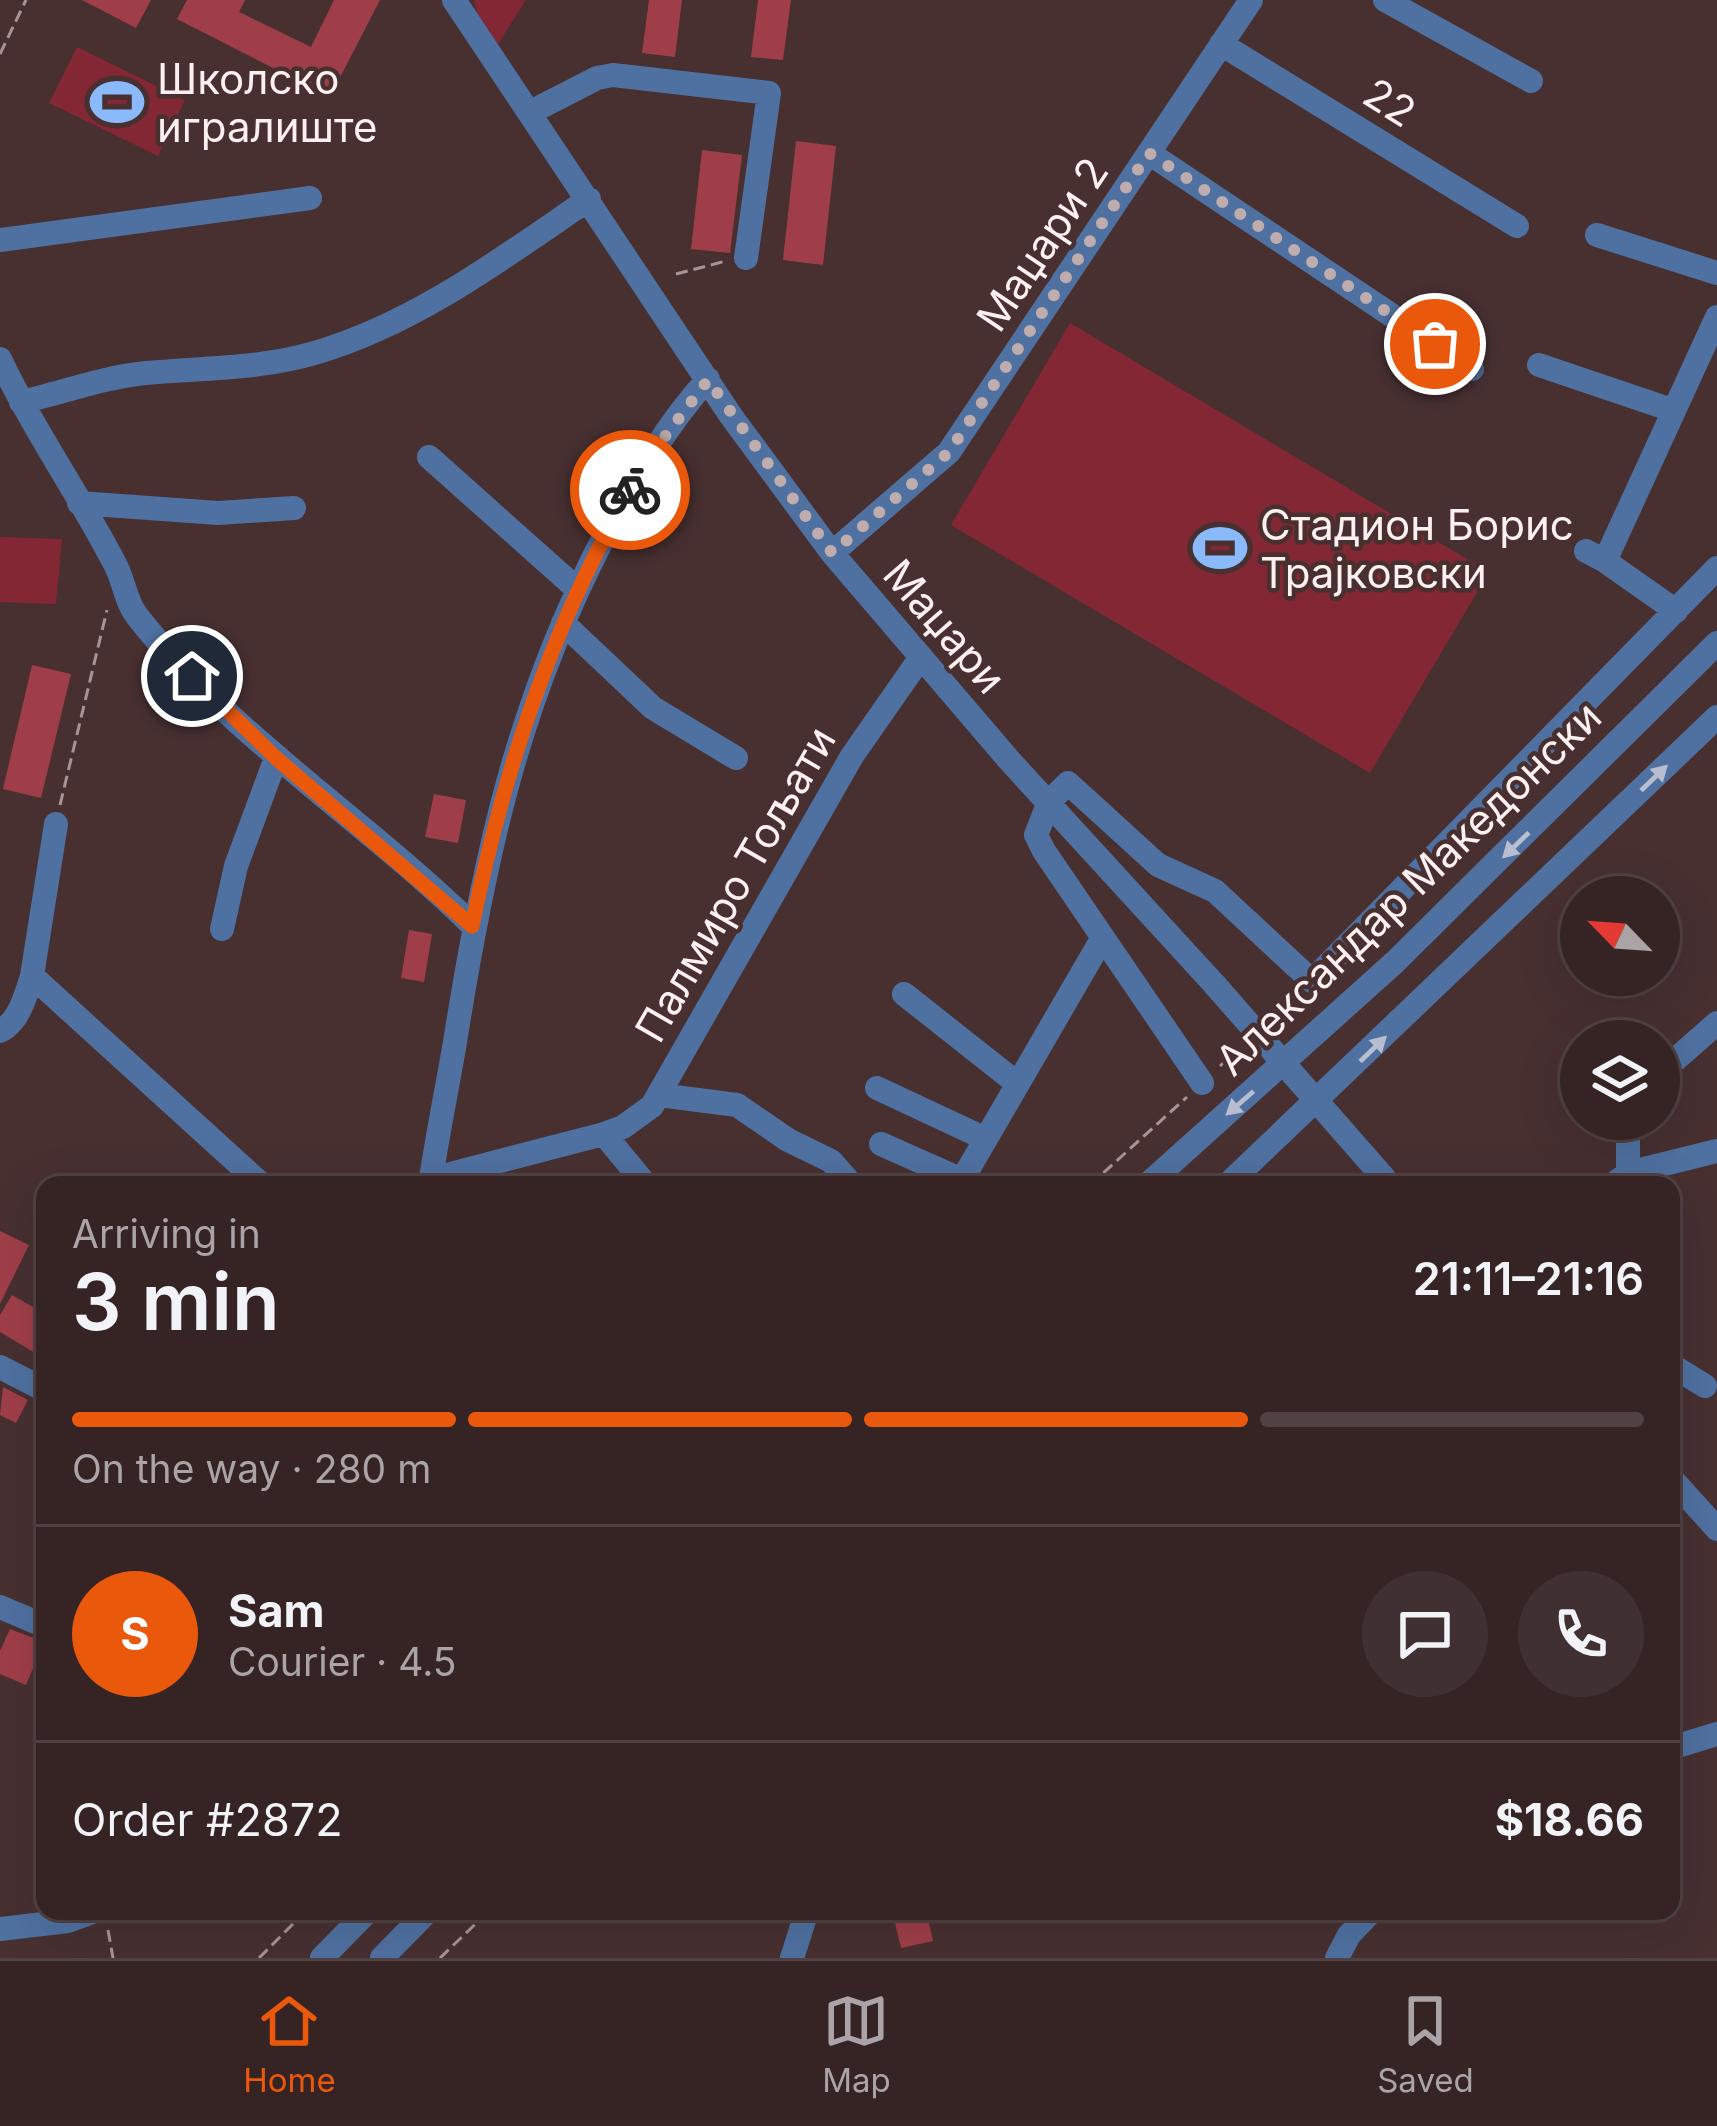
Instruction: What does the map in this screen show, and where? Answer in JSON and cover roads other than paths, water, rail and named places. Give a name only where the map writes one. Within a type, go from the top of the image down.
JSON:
[{"type":"street","points":[[1149,153],[1251,0]]},
{"type":"street","name":"22","points":[[1385,0],[1531,81]]},
{"type":"street","name":"Маџари","points":[[458,3],[708,380],[832,553],[1383,1176]]},
{"type":"street","name":"22","points":[[1221,44],[1517,226]]},
{"type":"street","points":[[531,112],[597,77],[614,75],[769,93],[746,258]]},
{"type":"street","name":"Маџари 2","points":[[832,553],[949,452],[1149,153],[1472,369]]},
{"type":"street","points":[[0,240],[310,198]]},
{"type":"street","points":[[21,402],[141,374],[287,360],[349,342],[474,278],[589,199]]},
{"type":"street","points":[[1597,235],[1717,273]]},
{"type":"street","points":[[1676,611],[1596,556],[1717,316]]},
{"type":"street","points":[[0,359],[117,568],[132,610],[162,646],[276,758],[472,926]]},
{"type":"street","points":[[1539,365],[1672,410]]},
{"type":"street","name":"Палмиро Тољати","points":[[431,1176],[472,926],[528,709],[577,589],[645,463],[708,380]]},
{"type":"street","points":[[429,458],[577,589]]},
{"type":"street","points":[[79,503],[218,513],[294,508]]},
{"type":"street","points":[[1202,1083],[1036,835],[1049,802],[1068,783],[1158,865],[1215,892],[1312,981],[1717,568]]},
{"type":"street","points":[[563,623],[653,708],[736,758]]},
{"type":"street","name":"Александар Македонски","points":[[1157,1176],[1396,962],[1717,643]]},
{"type":"street","name":"Палмиро Тољати","points":[[452,1176],[604,1134],[640,1116],[659,1095],[852,756],[921,656]]},
{"type":"street","points":[[1236,1176],[1717,717]]},
{"type":"street","points":[[222,929],[236,866],[276,758]]},
{"type":"street","points":[[0,1031],[9,1027],[32,976],[56,824]]},
{"type":"street","points":[[964,1176],[1102,939]]},
{"type":"street","points":[[32,976],[245,1176]]},
{"type":"street","points":[[904,994],[1018,1084]]},
{"type":"street","points":[[1680,1056],[1717,1024]]},
{"type":"street","points":[[877,1088],[986,1139]]},
{"type":"street","points":[[659,1095],[737,1105],[788,1140],[831,1161],[844,1176]]},
{"type":"street","points":[[604,1134],[639,1176]]},
{"type":"street","points":[[1620,1176],[1625,1140]]},
{"type":"street","points":[[881,1144],[953,1176]]},
{"type":"street","points":[[1630,1176],[1717,1151]]},
{"type":"street","points":[[0,1367],[36,1385]]},
{"type":"street","points":[[1680,1371],[1705,1386]]},
{"type":"street","points":[[1680,1488],[1717,1529]]},
{"type":"street","points":[[0,1607],[36,1622]]},
{"type":"street","points":[[1680,1745],[1717,1734]]},
{"type":"street","points":[[0,1929],[101,1920]]},
{"type":"street","points":[[322,1958],[359,1920]]},
{"type":"street","points":[[382,1958],[419,1920]]},
{"type":"street","points":[[792,1958],[805,1920]]},
{"type":"street","points":[[1336,1958],[1363,1920]]},
{"type":"place","name":"Школско игралиште","points":[[117,102]]},
{"type":"place","name":"Стадион Борис Трајковски","points":[[1220,548]]}]
